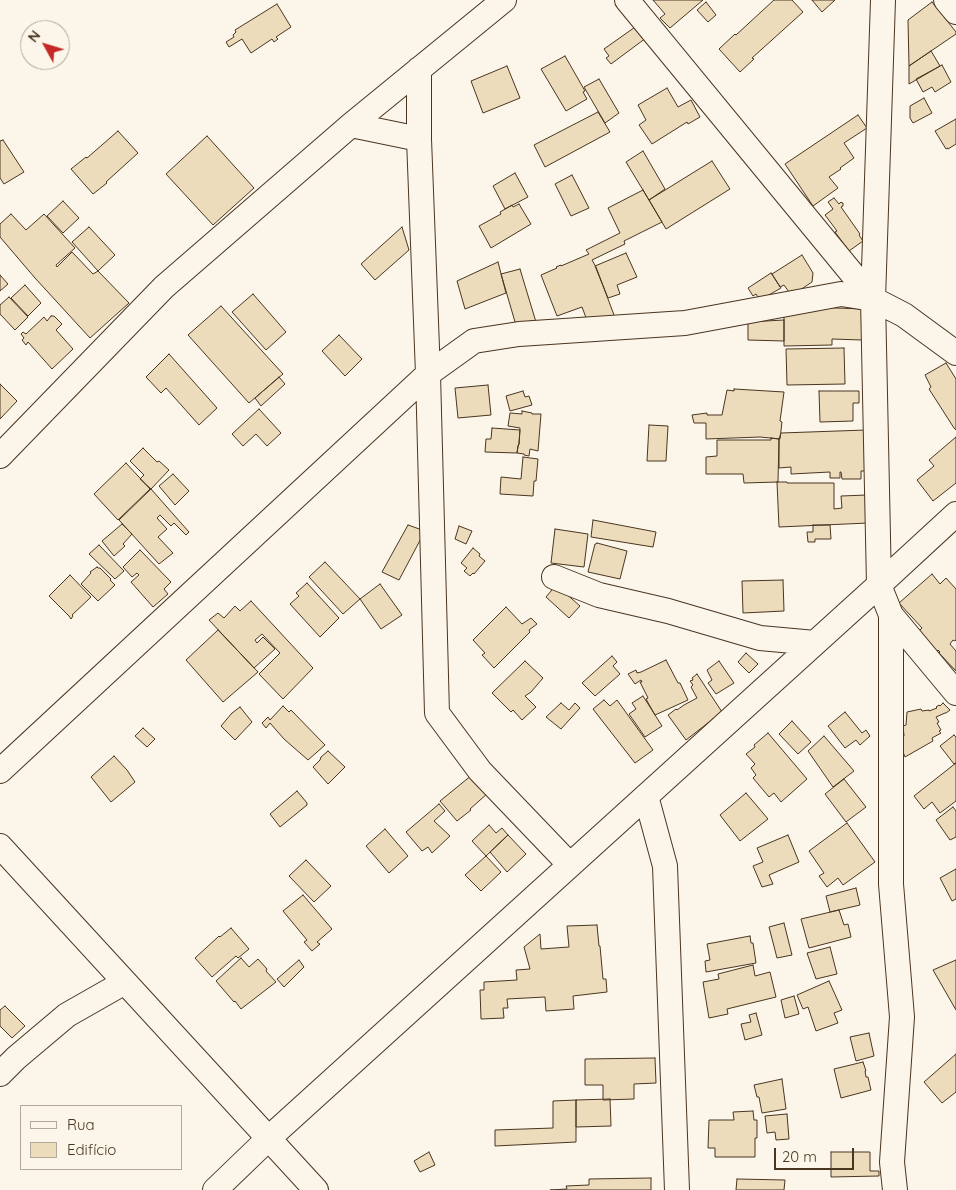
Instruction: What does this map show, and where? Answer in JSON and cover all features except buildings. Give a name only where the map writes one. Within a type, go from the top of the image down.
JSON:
[{"type":"street","points":[[0,456],[164,287],[351,125],[504,0]]},
{"type":"street","points":[[628,0],[873,299]]},
{"type":"street","points":[[883,0],[873,299],[879,585],[890,615],[891,884],[902,1017],[892,1162],[895,1190]]},
{"type":"street","points":[[946,0],[956,12]]},
{"type":"street","points":[[420,69],[419,139],[428,374],[437,713],[480,771],[570,865]]},
{"type":"street","points":[[351,125],[419,139]]},
{"type":"street","points":[[0,771],[428,374],[474,341],[519,334],[685,323],[841,294],[873,299],[904,315],[956,353]]},
{"type":"street","points":[[215,1190],[268,1138],[956,514]]},
{"type":"street","points":[[554,577],[599,596],[668,611],[760,638],[815,643]]},
{"type":"street","points":[[890,615],[956,693]]},
{"type":"street","points":[[646,796],[665,866],[677,1190]]},
{"type":"street","points":[[0,846],[316,1190]]},
{"type":"street","points":[[0,1074],[67,1015],[125,982]]}]
